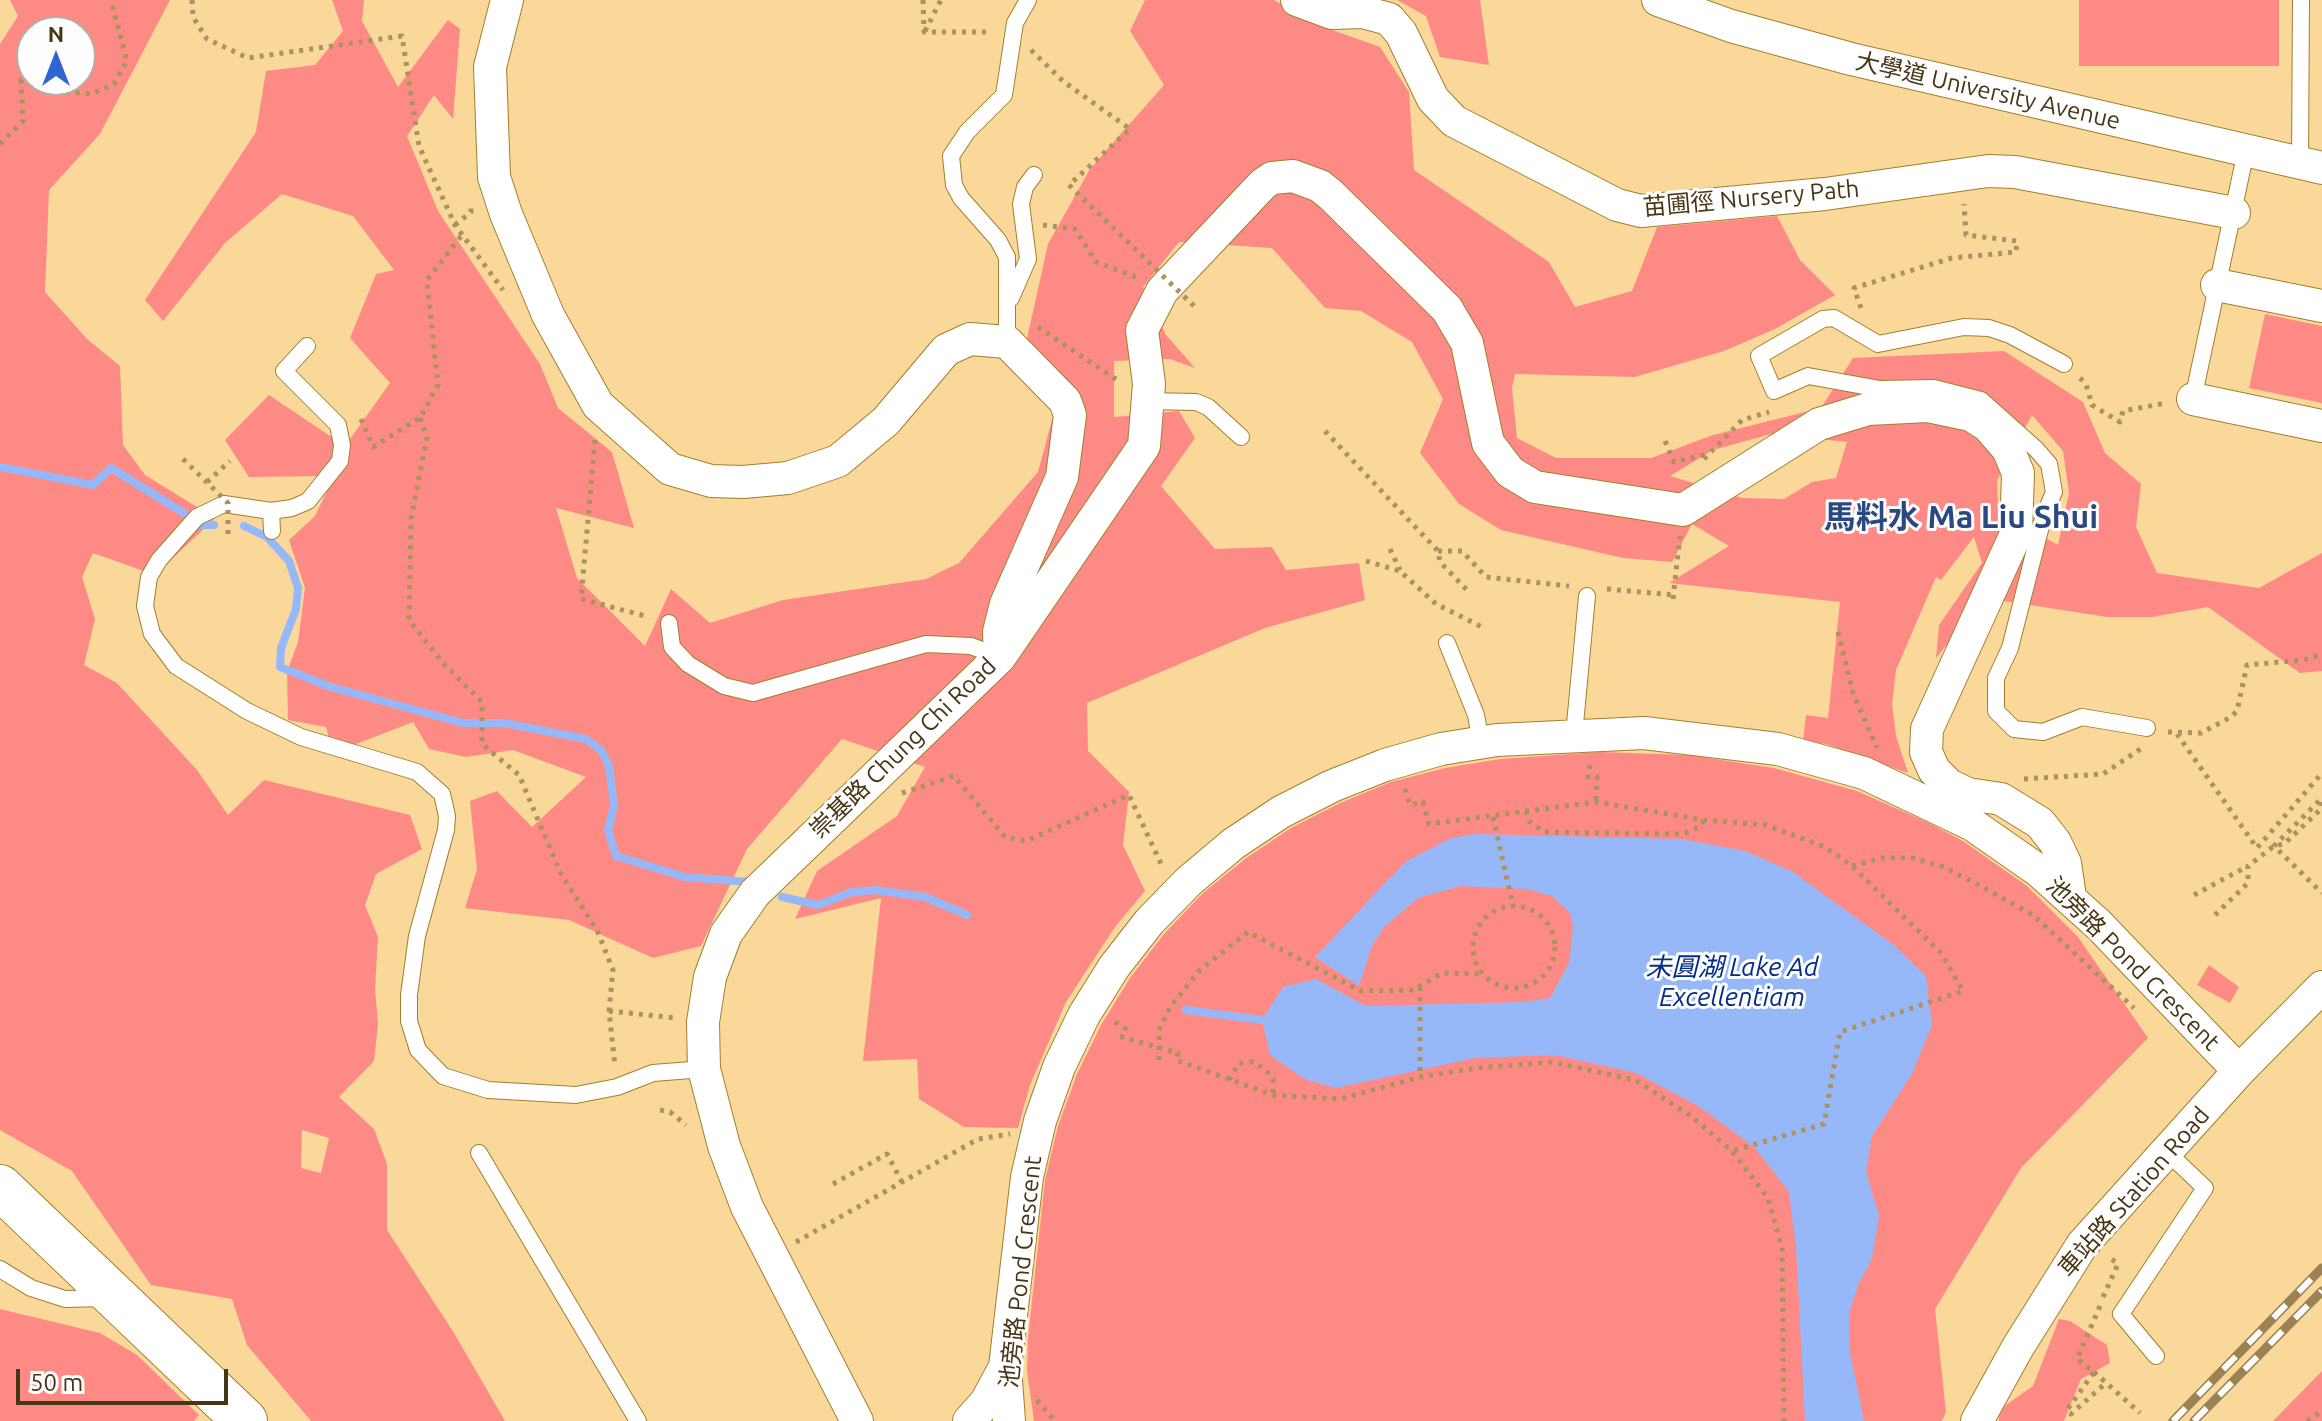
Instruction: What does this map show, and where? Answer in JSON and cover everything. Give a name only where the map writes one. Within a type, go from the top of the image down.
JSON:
[{"type":"main road","points":[[0,1187],[245,1421]]},
{"type":"street","points":[[507,0],[490,67],[494,177],[521,255],[548,315],[598,405],[670,469],[711,481],[771,481],[823,468],[863,444],[953,345],[980,338],[1007,342]]},
{"type":"street","name":"苗圃徑 Nursery Path","points":[[1297,0],[1332,13],[1363,12],[1389,19],[1401,33],[1433,99],[1454,121],[1617,205],[1641,211],[1825,194],[1988,171],[2015,172],[2234,213]]},
{"type":"street","name":"大學道 University Avenue","points":[[1658,0],[1731,26],[1851,59],[2311,165]]},
{"type":"street","points":[[1000,657],[1144,446],[1148,401],[1142,330],[1164,288],[1263,184],[1282,177],[1305,179],[1331,195],[1453,316],[1467,343],[1488,443],[1510,472],[1535,487],[1683,510],[1819,424],[1868,409],[1920,405],[1961,412],[2014,443],[2020,488],[2016,534],[1927,729],[1926,752],[1934,770],[1949,785],[1968,794],[2001,799],[2040,823],[2055,842],[2065,863],[2070,897]]},
{"type":"street","points":[[2217,285],[2322,306]]},
{"type":"street","name":"崇基路 Chung Chi Road","points":[[857,1421],[747,1207],[724,1146],[704,1069],[703,1022],[717,954],[737,917],[774,872],[1000,657],[999,632],[1006,604],[1062,477],[1071,420],[1065,401],[1007,342]]},
{"type":"street","points":[[2193,399],[2322,426]]},
{"type":"street","name":"池旁路 Pond Crescent","points":[[1009,1421],[1005,1367],[1027,1177],[1040,1121],[1078,1028],[1114,967],[1149,922],[1189,881],[1233,844],[1281,812],[1332,786],[1385,765],[1481,743],[1644,733],[1734,741],[1864,773],[1973,825],[2070,897],[2239,1071]]},
{"type":"street","name":"車站路 Station Road","points":[[1977,1421],[2065,1267],[2239,1071],[2322,987]]},
{"type":"street","points":[[969,1421],[986,1402],[1005,1367]]},
{"type":"lane","points":[[1007,342],[1005,250],[961,198],[951,171],[957,144],[1004,95],[1013,32],[1019,11],[1028,0]]},
{"type":"lane","points":[[2301,0],[2311,165]]},
{"type":"lane","points":[[2193,399],[2246,151]]},
{"type":"lane","points":[[1007,307],[1028,259],[1026,224],[1021,204],[1025,187],[1034,175]]},
{"type":"lane","points":[[2064,364],[2010,335],[1989,328],[1964,327],[1878,344],[1834,318],[1813,324],[1759,356],[1774,391],[1808,376],[1880,389],[1934,388],[1981,400],[2014,443],[2049,464],[2054,492],[2043,518],[2010,648],[1996,678],[1996,711],[2014,729],[2043,732],[2082,717],[2147,728]]},
{"type":"lane","points":[[307,346],[284,371],[338,425],[342,445],[340,461],[308,501],[292,508],[271,511],[234,504],[212,507],[188,525],[149,577],[145,606],[160,648],[187,675],[271,724],[334,749],[417,772],[442,794],[446,803],[446,830],[417,936],[409,995],[413,1037],[430,1065],[457,1082],[488,1090],[576,1095],[617,1087],[653,1073],[704,1069]]},
{"type":"lane","points":[[1148,401],[1196,402],[1208,407],[1241,437]]},
{"type":"lane","points":[[271,511],[272,531]]},
{"type":"lane","points":[[1574,735],[1588,590]]},
{"type":"lane","points":[[669,623],[672,647],[688,664],[724,686],[753,693],[926,644],[971,646],[1000,657]]},
{"type":"lane","points":[[1447,643],[1476,715],[1481,743]]},
{"type":"lane","points":[[2156,1356],[2121,1314],[2205,1188],[2166,1151]]},
{"type":"lane","points":[[479,1153],[638,1421]]},
{"type":"lane","points":[[0,1269],[31,1288],[65,1299],[115,1298]]},
{"type":"path","points":[[0,144],[23,121],[21,80],[64,92],[92,94],[114,84],[127,61],[111,0]]},
{"type":"path","points":[[192,0],[193,17],[207,39],[248,58],[402,36],[419,146],[462,235],[427,280],[438,385],[420,418],[373,447]]},
{"type":"path","points":[[923,0],[924,32]]},
{"type":"path","points":[[924,32],[941,0]]},
{"type":"path","points":[[924,32],[1013,32],[1064,82],[1130,129],[1069,185],[1196,308]]},
{"type":"path","points":[[1026,224],[1075,229],[1096,262],[1164,288]]},
{"type":"path","points":[[1854,288],[1952,258],[2016,252],[2017,241],[1966,235]]},
{"type":"path","points":[[1007,307],[1148,401]]},
{"type":"path","points":[[2064,364],[2086,384],[2092,405],[2120,422],[2123,411],[2193,399]]},
{"type":"path","points":[[598,405],[581,599],[669,623]]},
{"type":"path","points":[[420,418],[427,437],[411,519],[409,620],[443,663],[482,702],[482,744],[519,775],[561,874],[597,930],[613,970],[609,1011],[617,1087]]},
{"type":"path","points":[[1325,431],[1438,551],[1440,562],[1467,590]]},
{"type":"path","points":[[1665,441],[1674,462],[1709,454]]},
{"type":"path","points":[[183,459],[228,503],[228,535]]},
{"type":"path","points":[[207,482],[230,461]]},
{"type":"path","points":[[1438,551],[1462,551],[1486,577],[1673,597],[1683,510]]},
{"type":"path","points":[[1390,549],[1400,571],[1436,604],[1484,628]]},
{"type":"path","points":[[1366,561],[1400,571]]},
{"type":"path","points":[[1838,632],[1853,693],[1878,750]]},
{"type":"path","points":[[2147,728],[2179,735],[2201,733],[2237,711],[2247,665],[2304,660],[2322,654]]},
{"type":"path","points":[[2179,735],[2257,848],[2322,773]]},
{"type":"path","points":[[2014,779],[2103,774],[2142,750]]},
{"type":"path","points":[[1596,802],[1597,777],[1588,777],[1589,765],[1599,766]]},
{"type":"path","points":[[897,795],[954,776],[1005,837],[1026,841],[1129,795],[1167,878]]},
{"type":"path","points":[[1404,784],[1410,805],[1423,802],[1429,824],[1596,802],[1704,820],[1766,825],[1796,834],[1852,866],[1942,954],[1963,991],[1840,1032],[1824,1124],[1732,1151]]},
{"type":"path","points":[[2194,895],[2248,866],[2274,846],[2321,799]]},
{"type":"path","points":[[1526,811],[1529,821],[1544,832],[1683,834],[1699,827],[1704,820]]},
{"type":"path","points":[[1493,817],[1513,906]]},
{"type":"path","points":[[2274,846],[2322,893]]},
{"type":"path","points":[[1852,866],[1881,858],[1912,858],[1941,866],[1993,892],[2059,936],[2106,986],[2138,1012]]},
{"type":"path","points":[[2215,915],[2248,883],[2248,866]]},
{"type":"path","points":[[1513,906],[1536,912],[1547,921],[1554,934],[1553,962],[1546,974],[1521,988],[1494,983],[1483,974],[1474,954],[1475,933],[1488,915],[1513,906]]},
{"type":"path","points":[[1159,1060],[1159,1030],[1170,1007],[1200,970],[1248,932],[1361,991],[1413,990],[1442,973],[1483,974]]},
{"type":"path","points":[[1420,986],[1420,1075]]},
{"type":"path","points":[[609,1011],[680,1019]]},
{"type":"path","points":[[1113,1021],[1126,1029],[1122,1037],[1178,1053],[1176,1060],[1273,1095],[1340,1099],[1420,1075],[1552,1062],[1635,1080],[1691,1116],[1732,1151],[1768,1198],[1782,1248],[1784,1421]]},
{"type":"path","points":[[1229,1080],[1239,1063],[1253,1062],[1266,1070],[1273,1080],[1273,1095]]},
{"type":"path","points":[[784,1249],[978,1139],[991,1135],[1019,1136]]},
{"type":"path","points":[[833,1184],[887,1154],[902,1182]]},
{"type":"path","points":[[2106,1255],[2118,1264],[2077,1359],[2140,1413]]},
{"type":"path","points":[[2094,1372],[2067,1410],[2071,1414],[2107,1382]]},
{"type":"path","points":[[2307,1421],[2322,1411]]},
{"type":"shaded area","points":[[10,0],[170,0],[100,134],[49,190],[45,292],[87,339],[120,366],[123,445],[145,475],[215,518],[155,575],[93,553],[82,577],[95,619],[84,665],[117,683],[197,770],[228,815],[264,780],[410,815],[422,849],[376,874],[365,905],[378,937],[375,989],[378,1024],[374,1061],[339,1097],[374,1129],[387,1164],[387,1230],[454,1333],[505,1421],[311,1421],[247,1345],[232,1299],[151,1285],[72,1171],[0,1130],[0,44],[16,19],[16,96],[96,96],[96,16],[18,16]],"holes":[[[302,1130],[329,1138],[321,1173],[301,1168]]]},
{"type":"shaded area","points":[[332,0],[364,0],[362,21],[398,87],[448,20],[460,29],[453,119],[434,95],[407,136],[438,211],[540,364],[558,408],[612,452],[634,528],[556,508],[577,578],[645,646],[671,589],[710,623],[783,600],[926,579],[959,563],[1038,472],[1055,409],[1026,343],[1048,244],[1090,169],[1164,85],[1130,31],[1145,0],[1274,0],[1310,22],[1380,47],[1409,92],[1414,170],[1549,262],[1575,307],[1632,291],[1657,227],[1777,216],[1800,260],[1835,295],[1775,329],[1724,351],[1635,377],[1515,374],[1512,388],[1517,438],[1556,458],[1651,458],[1713,435],[1821,408],[1853,358],[2004,351],[2083,402],[2105,453],[2141,484],[2136,527],[2157,573],[2259,588],[2322,553],[2322,671],[2300,673],[2208,607],[2152,617],[2107,617],[1985,598],[1936,658],[1939,625],[1982,563],[1974,537],[1941,580],[1936,577],[1896,670],[1892,704],[1896,736],[1908,773],[1826,744],[1803,741],[1806,715],[1828,718],[1840,602],[1669,583],[1729,546],[1692,524],[1672,562],[1623,558],[1501,530],[1459,504],[1420,453],[1443,399],[1412,342],[1361,311],[1325,308],[1272,248],[1179,242],[1143,287],[1166,335],[1195,368],[1170,359],[1114,361],[1114,417],[1179,411],[1195,438],[1161,486],[1215,549],[1272,547],[1286,570],[1359,563],[1365,600],[1265,628],[1087,703],[1088,751],[1129,792],[1123,845],[1145,891],[1115,927],[1066,1002],[1030,1085],[1018,1128],[964,1127],[919,1099],[917,1059],[863,1061],[881,898],[795,919],[817,871],[897,816],[925,767],[842,739],[747,849],[701,946],[653,958],[569,920],[465,908],[477,869],[470,801],[497,791],[532,827],[586,777],[513,750],[466,757],[429,749],[413,722],[333,753],[326,727],[288,720],[287,672],[298,642],[305,588],[289,540],[315,516],[331,483],[322,476],[249,477],[225,440],[269,395],[345,446],[390,383],[350,338],[376,274],[394,270],[353,216],[282,194],[225,243],[163,321],[145,300],[256,132],[266,71],[315,65],[343,31]],"holes":[[[2032,415],[2063,451],[2069,493],[2058,545],[1998,511],[1997,480]],[[1771,434],[1847,442],[1836,478],[1812,482],[1784,499],[1742,498],[1670,476],[1713,450]]]},
{"type":"shaded area","points":[[1397,0],[1480,0],[1489,65],[1440,57],[1426,16]]},
{"type":"shaded area","points":[[2079,0],[2279,0],[2279,66],[2079,66]]},
{"type":"shaded area","points":[[2265,314],[2322,326],[2322,403],[2249,388]]},
{"type":"shaded area","points":[[1600,752],[1688,755],[1774,768],[1857,791],[1929,823],[1963,841],[2027,886],[2078,937],[2148,1038],[2021,1168],[1935,1309],[1946,1412],[1942,1421],[1034,1421],[1027,1371],[1028,1338],[1045,1180],[1058,1126],[1077,1074],[1101,1025],[1130,978],[1164,934],[1202,894],[1245,859],[1291,828],[1340,803],[1391,782],[1445,768],[1500,759]]},
{"type":"shaded area","points":[[2209,965],[2239,987],[2230,1003],[2197,985]]},
{"type":"shaded area","points":[[0,1309],[100,1333],[137,1355],[199,1415],[194,1421],[0,1421]]},
{"type":"shaded area","points":[[2059,1319],[2070,1321],[2107,1345],[2110,1363],[2081,1379],[2064,1421],[1999,1421],[1999,1410],[2033,1386]]},
{"type":"shaded area","points":[[2322,1371],[2322,1421],[2273,1421]]},
{"type":"water","name":"未圓湖 Lake Ad Excellentiam","points":[[1473,834],[1681,839],[1745,851],[1793,872],[1895,946],[1926,976],[1932,1025],[1912,1074],[1872,1136],[1866,1172],[1879,1216],[1872,1259],[1858,1285],[1849,1314],[1850,1353],[1864,1421],[1805,1421],[1796,1247],[1789,1192],[1755,1148],[1700,1107],[1636,1073],[1555,1055],[1475,1058],[1336,1088],[1304,1079],[1270,1055],[1262,1020],[1283,987],[1316,979],[1366,1006],[1525,1002],[1550,998],[1569,963],[1573,927],[1570,913],[1552,896],[1527,889],[1461,886],[1418,898],[1384,927],[1372,946],[1359,986],[1315,957],[1405,862],[1449,839]]},
{"type":"waterway","points":[[0,467],[93,485],[111,468],[184,513]]},
{"type":"waterway","points":[[200,525],[214,525]]},
{"type":"waterway","points":[[244,526],[267,537],[289,561],[298,588],[296,609],[281,648],[280,667],[331,687],[463,723],[504,723],[586,739],[601,750],[609,766],[614,806],[608,830],[616,856],[685,877],[749,882]]},
{"type":"waterway","points":[[782,897],[818,905],[852,892],[876,890],[925,897],[967,915]]},
{"type":"waterway","points":[[1186,1010],[1262,1020]]},
{"type":"railway","points":[[2173,1421],[2322,1268]]},
{"type":"railway","points":[[2194,1421],[2322,1291]]},
{"type":"district","name":"馬料水 Ma Liu Shui","points":[[1961,517]]}]
